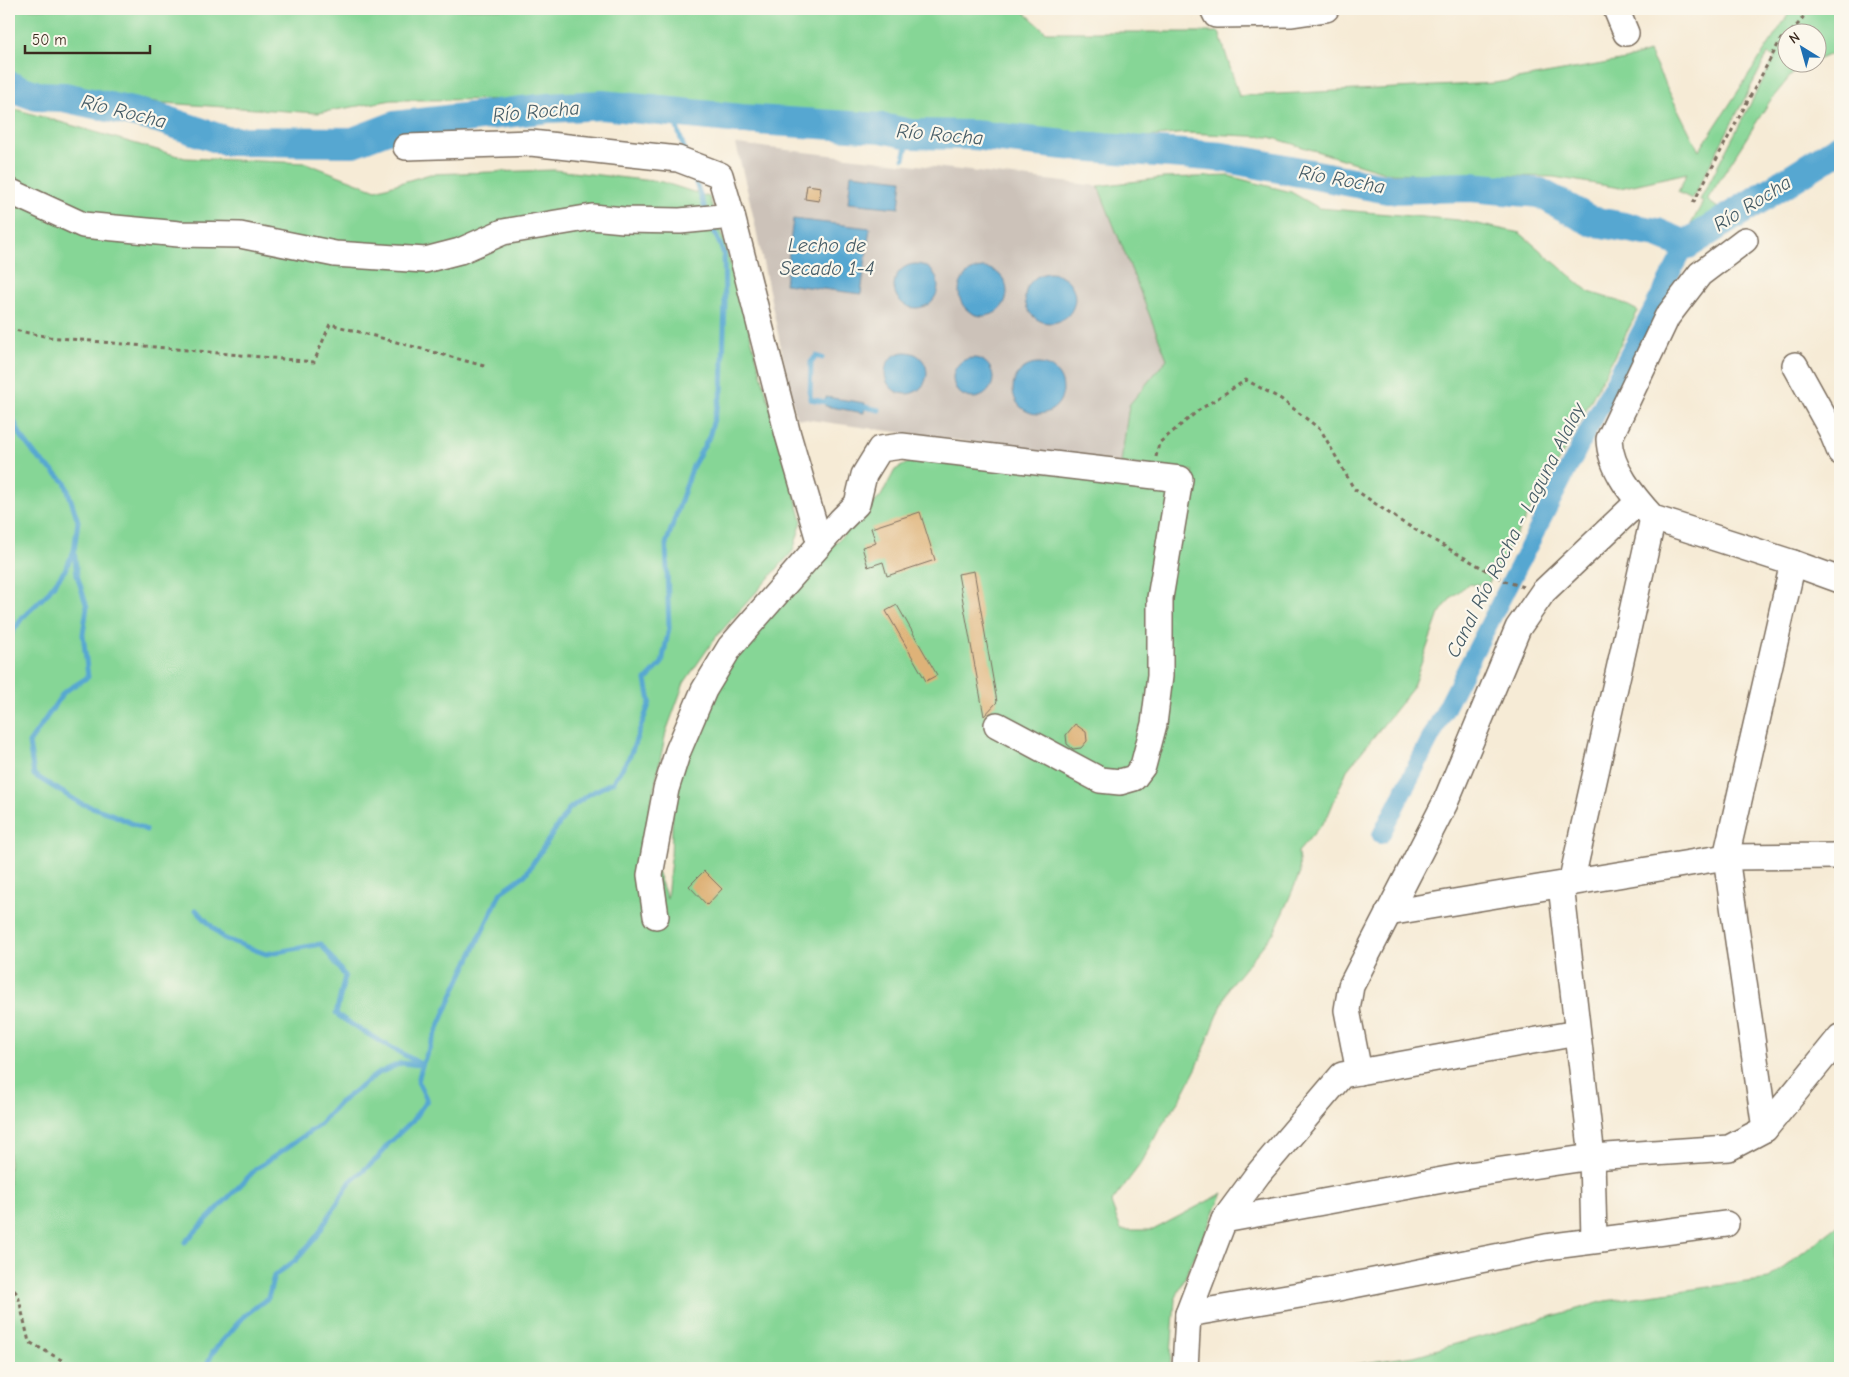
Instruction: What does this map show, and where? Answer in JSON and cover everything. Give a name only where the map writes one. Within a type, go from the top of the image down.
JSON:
[{"type":"street","points":[[1215,12],[1292,14],[1326,9]]},
{"type":"street","points":[[1616,9],[1626,33]]},
{"type":"street","points":[[406,147],[531,143],[678,158],[720,175],[788,435],[820,544]]},
{"type":"street","points":[[9,191],[84,224],[180,234],[240,235],[334,254],[425,260],[460,251],[503,232],[592,217],[624,220],[680,221],[732,216]]},
{"type":"street","points":[[1745,240],[1700,274],[1667,317],[1609,439],[1610,453],[1617,468],[1646,510],[1840,580]]},
{"type":"street","points":[[1795,365],[1831,430],[1840,452]]},
{"type":"street","points":[[656,916],[650,875],[666,789],[678,751],[704,690],[730,647],[857,504],[864,475],[880,449],[902,446],[1180,478],[1160,598],[1160,676],[1154,724],[1143,766],[1134,778],[1120,782],[1100,780],[997,725]]},
{"type":"street","points":[[1359,1072],[1347,1010],[1350,986],[1445,803],[1518,628],[1543,592],[1646,510]]},
{"type":"street","points":[[1594,1240],[1592,1157],[1577,1034],[1566,884],[1646,510]]},
{"type":"street","points":[[1765,1129],[1726,857],[1793,563]]},
{"type":"street","points":[[1388,913],[1726,857],[1840,856]]},
{"type":"street","points":[[1185,1368],[1188,1314],[1224,1220],[1258,1174],[1342,1075],[1577,1034]]},
{"type":"street","points":[[1224,1220],[1475,1174],[1592,1157],[1729,1148],[1765,1129],[1840,1037]]},
{"type":"street","points":[[1188,1314],[1323,1291],[1546,1246],[1726,1224]]},
{"type":"path","points":[[1800,22],[1808,9]]},
{"type":"path","points":[[1693,203],[1776,48]]},
{"type":"path","points":[[9,328],[49,337],[314,362],[330,324],[488,367]]},
{"type":"path","points":[[1153,475],[1159,444],[1199,410],[1246,380],[1281,399],[1321,430],[1354,489],[1402,522],[1515,586]]},
{"type":"path","points":[[9,1284],[18,1295],[29,1342],[76,1368]]},
{"type":"shaded area","points":[[736,144],[1098,186],[1168,359],[1129,406],[1121,463],[796,418]]},
{"type":"green space","points":[[9,9],[1021,9],[1046,32],[1219,32],[1239,96],[1495,83],[1625,60],[1649,52],[1699,151],[1776,33],[1776,72],[1794,72],[1770,101],[1707,200],[1722,211],[1689,228],[1703,202],[1700,200],[1775,57],[1768,54],[1692,199],[1678,192],[1687,173],[1620,188],[1554,177],[1388,173],[1270,137],[1187,133],[1124,139],[1058,133],[1036,139],[988,128],[871,123],[623,99],[392,100],[318,113],[163,103],[39,84],[9,71]]},
{"type":"green space","points":[[1792,9],[1840,9],[1840,50],[1826,56],[1826,22],[1783,22]]},
{"type":"green space","points":[[15,109],[185,158],[306,163],[376,190],[430,174],[554,170],[662,182],[709,197],[720,226],[802,521],[793,551],[716,637],[684,683],[666,732],[644,837],[667,898],[671,859],[673,794],[679,758],[739,649],[814,565],[881,496],[895,470],[911,461],[1043,471],[1188,495],[1193,471],[1121,463],[1129,405],[1167,359],[1098,186],[1163,178],[1229,176],[1291,192],[1319,208],[1458,220],[1520,233],[1589,292],[1621,302],[1638,311],[1569,442],[1487,586],[1468,584],[1451,598],[1439,614],[1412,689],[1347,770],[1327,818],[1298,852],[1300,873],[1275,931],[1229,987],[1197,1067],[1182,1096],[1160,1128],[1142,1162],[1111,1203],[1121,1230],[1153,1230],[1223,1193],[1175,1300],[1170,1368],[9,1368],[9,125]]},
{"type":"green space","points":[[1840,1224],[1840,1368],[1328,1368],[1414,1356],[1605,1301],[1769,1279]]},
{"type":"water","points":[[851,174],[902,180],[899,208],[848,203]]},
{"type":"water","name":"Lecho de Secado 1-4","points":[[793,219],[870,228],[861,294],[785,284]]},
{"type":"water","points":[[920,264],[932,270],[937,277],[937,295],[932,302],[925,307],[912,308],[904,305],[897,298],[894,282],[897,274],[904,267]]},
{"type":"water","points":[[983,268],[992,270],[1000,275],[1005,283],[1007,292],[1005,301],[1000,309],[992,314],[983,316],[974,314],[966,309],[961,301],[959,292],[961,283],[966,275],[974,270]]},
{"type":"water","points":[[1050,273],[1064,277],[1071,284],[1075,298],[1071,312],[1064,319],[1050,323],[1036,319],[1029,312],[1025,298],[1029,284],[1036,277]]},
{"type":"water","points":[[910,352],[918,355],[924,361],[927,373],[924,385],[918,391],[902,394],[894,391],[888,385],[885,369],[888,361],[894,355]]},
{"type":"water","points":[[977,358],[984,361],[990,367],[993,378],[992,386],[984,395],[977,398],[969,398],[962,395],[954,386],[953,374],[956,367],[965,359]]},
{"type":"water","points":[[1038,364],[1052,368],[1059,375],[1063,389],[1059,403],[1052,410],[1038,414],[1024,410],[1017,403],[1013,389],[1017,375],[1024,368]]},
{"type":"water","points":[[826,397],[865,403],[864,413],[825,406]]},
{"type":"building","points":[[807,185],[821,187],[819,201],[805,199]]},
{"type":"building","points":[[920,512],[935,560],[887,576],[883,562],[868,567],[862,547],[876,543],[871,528]]},
{"type":"building","points":[[974,571],[997,702],[984,716],[958,574]]},
{"type":"building","points":[[897,605],[937,675],[926,681],[886,611]]},
{"type":"building","points":[[1075,724],[1086,732],[1087,741],[1081,748],[1073,749],[1067,744],[1066,735]]},
{"type":"building","points":[[704,871],[722,889],[707,905],[689,886]]},
{"type":"waterway","name":"Río Rocha","points":[[9,86],[37,96],[64,97],[158,118],[226,141],[353,142],[395,126],[548,108],[602,105],[741,119],[882,128],[910,134],[974,135],[1065,145],[1222,157],[1388,189],[1470,187],[1540,193],[1591,221],[1657,233],[1686,245],[1840,148]]},
{"type":"waterway","points":[[672,112],[686,154]]},
{"type":"waterway","points":[[904,158],[910,134]]},
{"type":"waterway","points":[[692,172],[706,211]]},
{"type":"waterway","points":[[205,1368],[213,1352],[245,1315],[268,1298],[274,1276],[296,1260],[317,1236],[350,1182],[378,1158],[388,1144],[412,1121],[427,1100],[418,1082],[422,1065],[501,892],[525,875],[569,809],[589,794],[613,782],[630,756],[650,702],[646,680],[662,663],[669,628],[666,544],[693,466],[709,437],[722,390],[725,303],[724,254],[712,226]]},
{"type":"waterway","name":"Canal Río Rocha - Laguna Alalay","points":[[1381,835],[1580,446],[1686,245]]},
{"type":"waterway","points":[[822,358],[816,356],[811,362],[810,399],[825,402]]},
{"type":"waterway","points":[[865,407],[879,410]]},
{"type":"waterway","points":[[9,410],[21,436],[36,456],[65,482],[78,521],[74,551],[77,575],[87,607],[83,634],[88,677],[64,692],[29,743],[34,775],[80,803],[109,813],[146,830]]},
{"type":"waterway","points":[[9,638],[22,618],[46,595],[65,570],[74,551]]},
{"type":"waterway","points":[[196,910],[223,938],[266,954],[321,944],[345,976],[336,1014],[422,1065]]},
{"type":"waterway","points":[[185,1242],[256,1169],[318,1126],[339,1103],[377,1074],[401,1063],[421,1065]]}]
